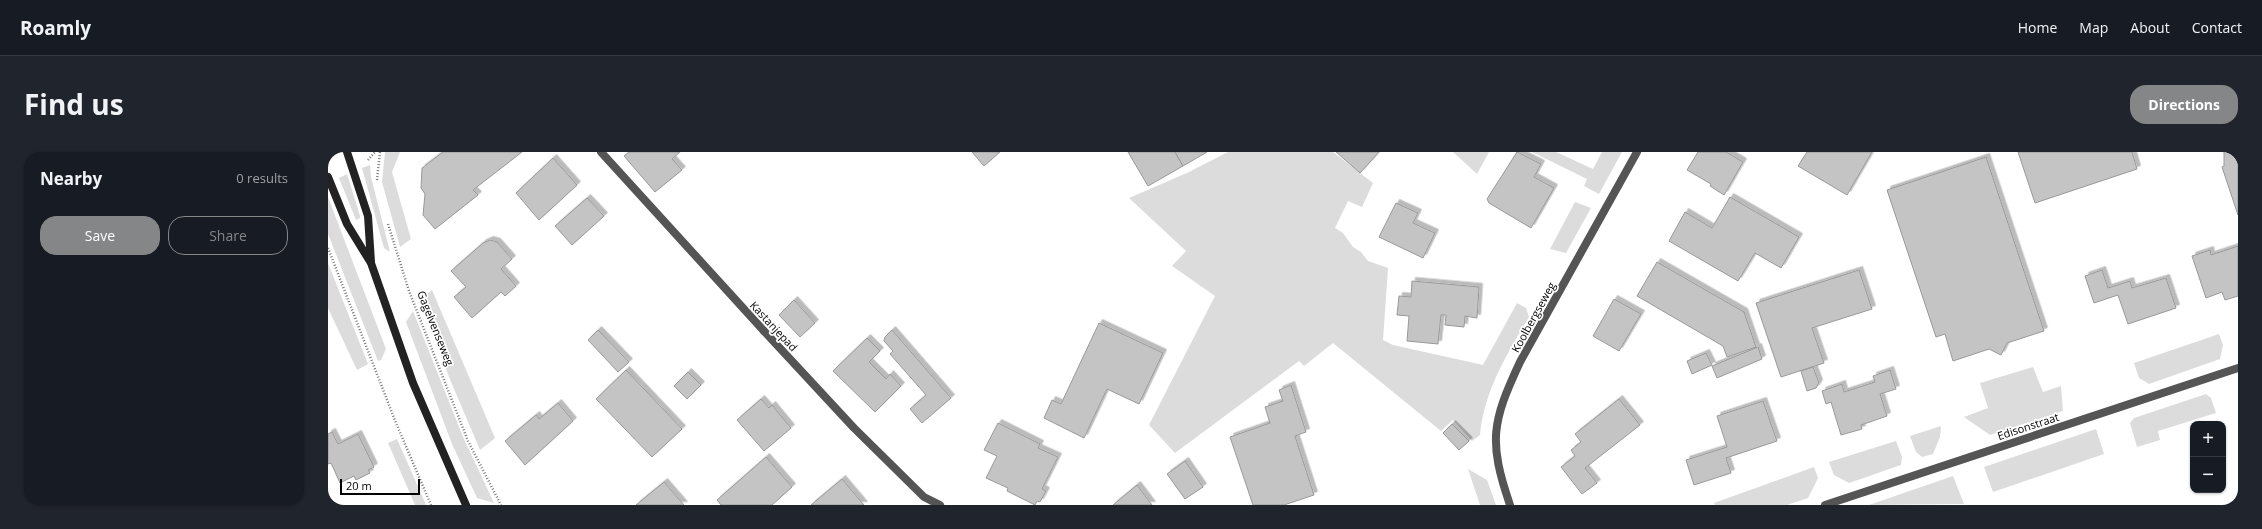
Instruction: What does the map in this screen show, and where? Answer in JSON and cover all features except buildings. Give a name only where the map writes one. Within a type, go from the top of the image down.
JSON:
[{"type":"main road","points":[[348,152],[368,216],[371,263]]},
{"type":"main road","points":[[328,177],[347,224],[371,263],[413,383],[466,505]]},
{"type":"street","name":"Kastanjepad","points":[[601,152],[859,433],[924,497],[940,505]]},
{"type":"street","name":"Koolbergseweg","points":[[1510,505],[1499,474],[1496,457],[1497,418],[1504,396],[1520,362],[1637,152]]},
{"type":"street","name":"Edisonstraat","points":[[1825,505],[2238,368]]},
{"type":"path","points":[[378,188],[377,181],[380,152]]},
{"type":"path","name":"Gagelvenseweg","points":[[388,223],[409,291],[468,441],[501,505]]},
{"type":"path","points":[[328,248],[396,423],[431,505]]},
{"type":"shaded area","points":[[385,152],[400,152],[392,172],[411,239],[400,247],[382,182]]},
{"type":"shaded area","points":[[1228,152],[1333,152],[1373,183],[1362,207],[1348,201],[1335,228],[1343,233],[1353,247],[1361,252],[1368,261],[1388,268],[1383,340],[1393,345],[1483,365],[1517,303],[1526,308],[1529,317],[1505,359],[1491,388],[1482,419],[1480,435],[1472,441],[1453,420],[1441,431],[1333,343],[1304,366],[1299,361],[1175,453],[1149,425],[1215,296],[1172,266],[1186,251],[1129,198],[1189,172]]},
{"type":"shaded area","points":[[1453,152],[1489,152],[1477,174]]},
{"type":"shaded area","points":[[1532,152],[1556,152],[1593,169],[1602,152],[1622,152],[1599,194],[1584,186],[1587,179]]},
{"type":"shaded area","points":[[370,165],[371,177],[390,252],[384,248],[362,168]]},
{"type":"shaded area","points":[[347,174],[360,216],[360,218],[356,220],[339,178]]},
{"type":"shaded area","points":[[328,197],[386,349],[381,360],[378,361],[328,234]]},
{"type":"shaded area","points":[[1575,202],[1591,208],[1566,253],[1550,249]]},
{"type":"shaded area","points":[[328,263],[368,364],[357,370],[328,308]]},
{"type":"shaded area","points":[[432,290],[495,438],[480,450],[449,377],[420,300]]},
{"type":"shaded area","points":[[413,311],[463,437],[494,503],[477,498],[452,444],[406,322]]},
{"type":"shaded area","points":[[2219,334],[2223,345],[2220,359],[2149,384],[2139,378],[2134,363]]},
{"type":"shaded area","points":[[2033,367],[2043,392],[2061,386],[2063,411],[1990,435],[1964,417],[1988,408],[1980,383]]},
{"type":"shaded area","points":[[2206,394],[2211,398],[2216,413],[2158,431],[2160,440],[2137,447],[2130,423],[2134,418]]},
{"type":"shaded area","points":[[1941,426],[1940,437],[1933,454],[1922,457],[1916,452],[1910,436]]},
{"type":"shaded area","points":[[2096,429],[2104,454],[1993,492],[1984,467]]},
{"type":"shaded area","points":[[397,439],[426,505],[415,505],[388,443]]},
{"type":"shaded area","points":[[1896,441],[1902,457],[1901,465],[1849,483],[1834,475],[1829,462]]},
{"type":"shaded area","points":[[1814,467],[1818,478],[1808,498],[1787,505],[1715,505],[1714,503]]},
{"type":"shaded area","points":[[1468,469],[1487,480],[1496,505],[1480,505]]},
{"type":"shaded area","points":[[1953,476],[1964,504],[1869,505]]}]
